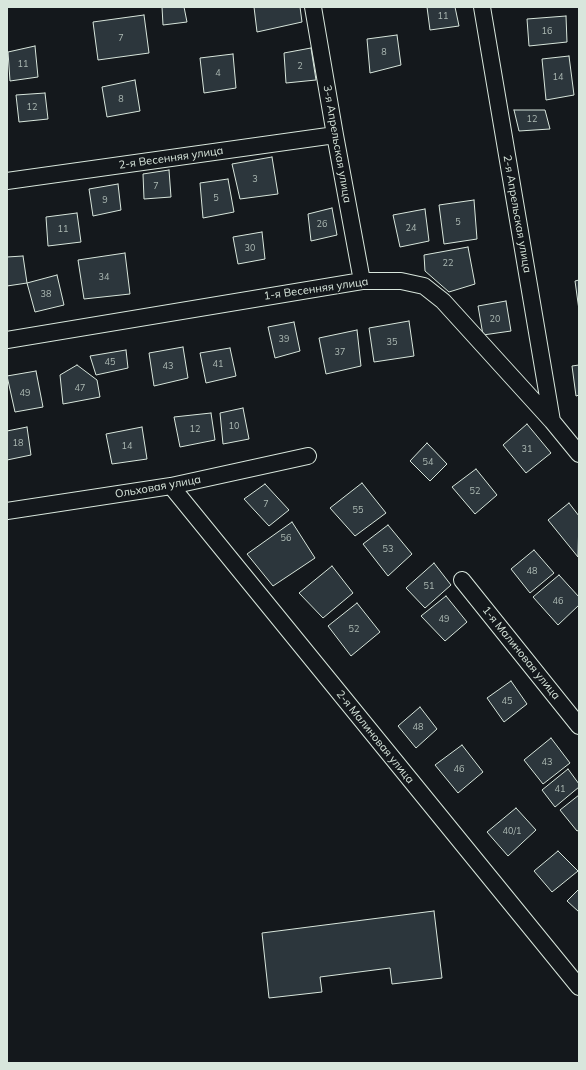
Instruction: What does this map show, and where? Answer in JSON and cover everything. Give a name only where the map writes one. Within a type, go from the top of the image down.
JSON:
[{"type":"street","name":"3-я Апрельская улица","points":[[313,7],[362,281]]},
{"type":"street","name":"2-я Апрельская улица","points":[[482,7],[552,421]]},
{"type":"street","name":"2-я Весенняя улица","points":[[7,181],[335,135]]},
{"type":"street","name":"1-я Весенняя улица","points":[[7,340],[362,281],[401,281],[424,286],[443,301],[552,421],[579,454]]},
{"type":"street","name":"Ольховая улица","points":[[7,512],[171,486],[308,456]]},
{"type":"street","name":"2-я Малиновая улица","points":[[171,486],[579,987]]},
{"type":"street","name":"1-я Малиновая улица","points":[[462,580],[579,726]]},
{"type":"building","points":[[162,7],[184,7],[187,22],[163,25]]},
{"type":"building","points":[[254,7],[300,7],[302,22],[257,32]]},
{"type":"building","points":[[427,7],[455,7],[459,26],[430,30]]},
{"type":"building","points":[[144,15],[149,53],[98,60],[93,22]]},
{"type":"building","points":[[566,16],[567,42],[529,46],[527,19]]},
{"type":"building","points":[[397,35],[401,65],[370,73],[367,39]]},
{"type":"building","points":[[35,46],[38,77],[10,81],[8,52]]},
{"type":"building","points":[[311,48],[316,80],[286,83],[284,53]]},
{"type":"building","points":[[233,54],[236,88],[204,93],[200,58]]},
{"type":"building","points":[[569,56],[574,95],[546,100],[542,59]]},
{"type":"building","points":[[135,80],[140,111],[107,117],[102,87]]},
{"type":"building","points":[[45,93],[48,119],[19,122],[16,95]]},
{"type":"building","points":[[514,110],[545,110],[550,129],[519,131]]},
{"type":"building","points":[[272,157],[278,194],[240,199],[232,164]]},
{"type":"building","points":[[169,170],[171,197],[144,199],[143,174]]},
{"type":"building","points":[[228,179],[234,212],[203,218],[200,183]]},
{"type":"building","points":[[118,184],[121,210],[93,216],[89,189]]},
{"type":"building","points":[[474,200],[477,239],[444,244],[439,205]]},
{"type":"building","points":[[332,208],[337,235],[311,241],[308,214]]},
{"type":"building","points":[[425,209],[429,241],[400,247],[393,215]]},
{"type":"building","points":[[77,213],[81,242],[48,246],[46,217]]},
{"type":"building","points":[[262,232],[265,259],[238,264],[233,237]]},
{"type":"building","points":[[468,247],[475,284],[449,292],[425,271],[424,255]]},
{"type":"building","points":[[125,253],[130,294],[84,299],[78,260]]},
{"type":"building","points":[[23,256],[27,283],[7,286],[7,257]]},
{"type":"building","points":[[57,275],[64,305],[35,312],[27,283]]},
{"type":"building","points":[[579,280],[579,310],[575,281]]},
{"type":"building","points":[[506,301],[511,331],[483,335],[478,306]]},
{"type":"building","points":[[409,321],[414,356],[374,362],[369,328]]},
{"type":"building","points":[[294,322],[300,351],[275,358],[268,327]]},
{"type":"building","points":[[357,330],[361,366],[326,374],[319,338]]},
{"type":"building","points":[[183,347],[188,378],[154,386],[149,353]]},
{"type":"building","points":[[230,348],[236,376],[206,383],[200,353]]},
{"type":"building","points":[[126,350],[128,368],[96,375],[90,356]]},
{"type":"building","points":[[77,365],[97,380],[100,397],[63,404],[60,375]]},
{"type":"building","points":[[579,365],[579,395],[576,396],[572,366]]},
{"type":"building","points":[[36,371],[43,407],[15,412],[7,376]]},
{"type":"building","points":[[243,408],[249,439],[223,444],[220,413]]},
{"type":"building","points":[[211,413],[215,440],[180,447],[174,417]]},
{"type":"building","points":[[527,424],[551,453],[526,473],[503,445]]},
{"type":"building","points":[[27,427],[31,455],[7,460],[7,431]]},
{"type":"building","points":[[142,427],[147,459],[112,464],[106,434]]},
{"type":"building","points":[[427,443],[447,464],[430,481],[410,461]]},
{"type":"building","points":[[476,469],[497,495],[475,514],[452,487]]},
{"type":"building","points":[[362,483],[386,513],[355,536],[330,508]]},
{"type":"building","points":[[265,484],[289,510],[269,526],[244,499]]},
{"type":"building","points":[[569,503],[579,516],[578,557],[548,520]]},
{"type":"building","points":[[292,522],[315,558],[273,586],[247,554]]},
{"type":"building","points":[[388,525],[412,554],[388,576],[363,544]]},
{"type":"building","points":[[534,550],[554,573],[530,593],[511,569]]},
{"type":"building","points":[[434,563],[451,585],[425,608],[406,588]]},
{"type":"building","points":[[332,566],[353,593],[323,618],[299,593]]},
{"type":"building","points":[[559,575],[579,597],[579,605],[558,625],[533,597]]},
{"type":"building","points":[[446,596],[467,622],[445,641],[421,616]]},
{"type":"building","points":[[357,603],[380,632],[351,656],[328,626]]},
{"type":"building","points":[[511,681],[527,704],[504,722],[487,698]]},
{"type":"building","points":[[420,707],[437,729],[416,748],[398,726]]},
{"type":"building","points":[[551,738],[570,763],[543,784],[524,760]]},
{"type":"building","points":[[462,745],[483,772],[458,793],[435,765]]},
{"type":"building","points":[[568,769],[579,784],[579,787],[555,807],[542,790]]},
{"type":"building","points":[[579,795],[579,830],[577,831],[560,810]]},
{"type":"building","points":[[516,808],[536,830],[508,856],[487,832]]},
{"type":"building","points":[[558,851],[578,871],[552,892],[534,871]]},
{"type":"building","points":[[579,889],[579,912],[567,901]]},
{"type":"building","points":[[434,911],[442,978],[392,984],[390,968],[320,977],[322,992],[269,998],[262,933]]}]
